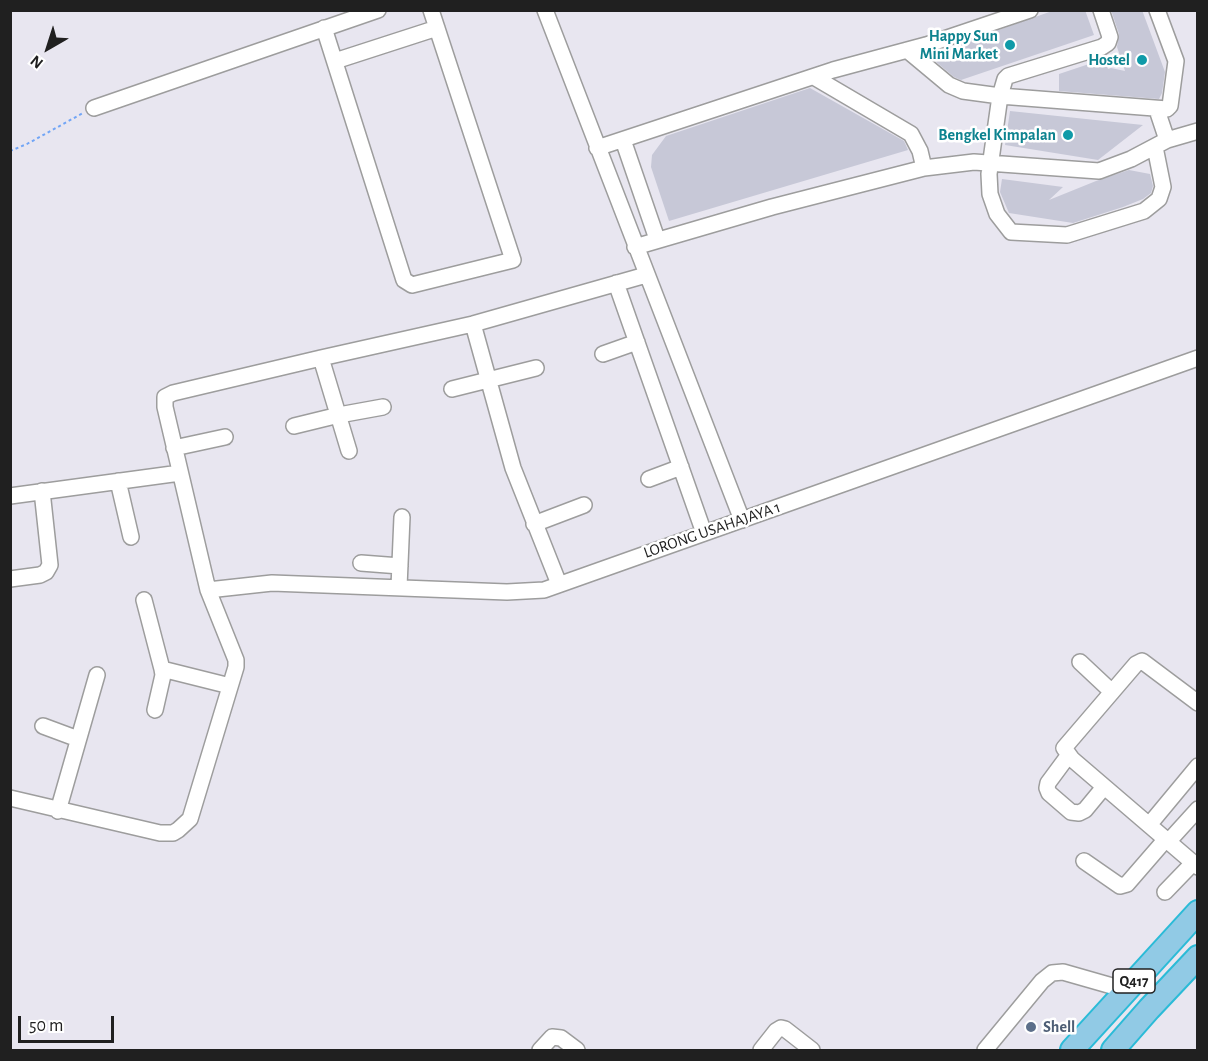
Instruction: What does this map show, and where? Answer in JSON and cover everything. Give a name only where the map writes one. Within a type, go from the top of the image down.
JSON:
[{"type":"highway","name":"Q417","points":[[1072,1050],[1197,912]]},
{"type":"highway","name":"Q417","points":[[1113,1050],[1197,957]]},
{"type":"street","points":[[94,108],[378,10]]},
{"type":"street","points":[[324,28],[404,280],[412,285],[513,260],[431,10]]},
{"type":"street","points":[[545,10],[742,520]]},
{"type":"street","points":[[597,148],[1030,10]]},
{"type":"street","points":[[1101,10],[1110,37],[1108,43],[1102,47],[1008,76],[1000,96],[989,174],[990,194],[997,214],[1011,232],[1067,235],[1144,211],[1159,199],[1163,187],[1157,110]]},
{"type":"street","points":[[907,50],[950,86],[963,92],[1157,110],[1167,109],[1170,106],[1176,61],[1157,10]]},
{"type":"street","points":[[335,61],[436,28]]},
{"type":"street","points":[[814,77],[911,134],[920,151],[924,168]]},
{"type":"street","points":[[635,247],[772,207],[924,168],[974,162],[1099,171],[1197,131]]},
{"type":"street","points":[[623,140],[657,239]]},
{"type":"street","points":[[10,798],[160,833],[173,833],[190,819],[236,667],[236,660],[208,590],[165,407],[164,401],[168,395],[473,324],[646,275]]},
{"type":"street","points":[[616,284],[704,533]]},
{"type":"street","points":[[473,324],[513,468],[559,584]]},
{"type":"street","points":[[603,354],[637,342]]},
{"type":"street","points":[[321,358],[349,451]]},
{"type":"street","name":"LORONG USAHAJAYA 1","points":[[208,590],[272,583],[399,586],[507,592],[544,590],[1197,358]]},
{"type":"street","points":[[452,389],[536,368]]},
{"type":"street","points":[[294,426],[383,407]]},
{"type":"street","points":[[174,448],[225,437]]},
{"type":"street","points":[[649,479],[681,466]]},
{"type":"street","points":[[10,496],[180,472]]},
{"type":"street","points":[[118,481],[130,537]]},
{"type":"street","points":[[10,579],[40,575],[46,572],[50,565],[42,492]]},
{"type":"street","points":[[534,524],[584,505]]},
{"type":"street","points":[[399,586],[402,517]]},
{"type":"street","points":[[361,563],[400,566]]},
{"type":"street","points":[[144,600],[163,675],[155,710]]},
{"type":"street","points":[[1165,892],[1195,865],[1068,756],[1064,751],[1065,745],[1136,664],[1142,661],[1197,703]]},
{"type":"street","points":[[1080,662],[1112,692]]},
{"type":"street","points":[[162,669],[230,686]]},
{"type":"street","points":[[58,811],[97,675]]},
{"type":"street","points":[[43,726],[78,739]]},
{"type":"street","points":[[1068,756],[1048,783],[1047,788],[1049,793],[1071,812],[1079,813],[1085,810],[1104,787]]},
{"type":"street","points":[[1149,825],[1197,766]]},
{"type":"street","points":[[1084,861],[1120,886],[1127,884],[1197,808]]},
{"type":"street","points":[[985,1050],[1042,981],[1052,973],[1063,972],[1126,990]]},
{"type":"street","points":[[761,1050],[776,1030],[781,1028],[812,1050]]},
{"type":"street","points":[[540,1050],[552,1037],[561,1038],[577,1050]]},
{"type":"path","points":[[10,151],[94,108]]},
{"type":"building","name":"Happy Sun Mini Market","points":[[1055,10],[1085,10],[1094,35],[961,80],[954,77],[928,55]]},
{"type":"building","name":"Hostel","points":[[1111,10],[1142,10],[1165,72],[1159,99],[1059,91],[1059,74],[1092,63],[1107,66],[1108,69],[1125,71],[1117,47],[1119,34]]},
{"type":"building","points":[[810,88],[904,141],[908,150],[669,221],[651,167],[652,155],[666,136]]},
{"type":"building","name":"Bengkel Kimpalan","points":[[1010,111],[1143,125],[1098,160],[1005,145]]},
{"type":"building","points":[[1129,170],[1150,174],[1153,186],[1151,193],[1123,207],[1073,223],[1009,213],[1000,192],[1002,179],[1063,187],[1049,200]]},
{"type":"place","name":"Happy Sun Mini Market","points":[[1010,45]]},
{"type":"place","name":"Hostel","points":[[1142,60]]},
{"type":"place","name":"Bengkel Kimpalan","points":[[1068,135]]},
{"type":"place","name":"Shell","points":[[1031,1027]]}]
